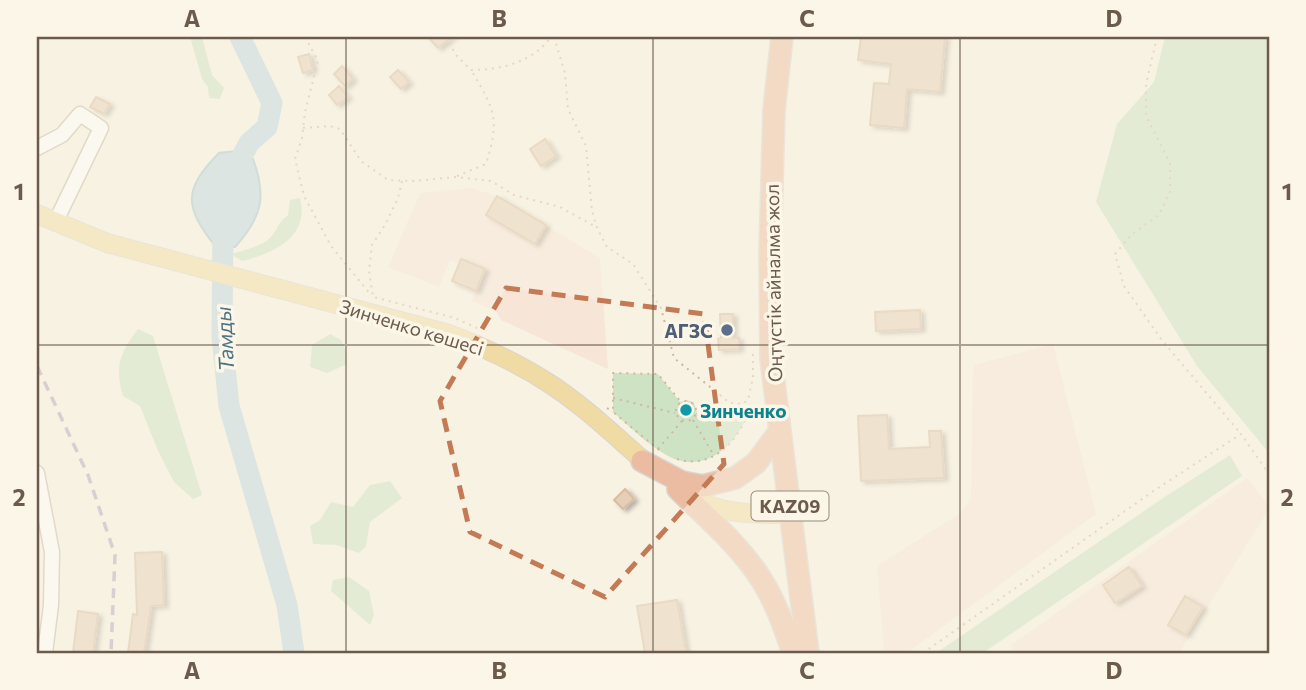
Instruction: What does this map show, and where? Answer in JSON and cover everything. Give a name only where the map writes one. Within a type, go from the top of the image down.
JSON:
[{"type":"highway","name":"Оңтүстік айналма жол","points":[[782,37],[774,110],[770,255],[771,359],[808,653]]},
{"type":"highway","points":[[650,455],[682,482],[703,486],[735,478],[756,463],[779,432]]},
{"type":"highway","points":[[678,489],[730,540],[758,575],[780,616],[793,653]]},
{"type":"main road","name":"Зинченко көшесі","points":[[37,214],[107,243],[265,285],[372,305],[493,351],[549,383],[650,455],[678,489],[711,506],[738,514],[791,514]]},
{"type":"lane","points":[[37,148],[62,135],[80,114],[101,128],[55,223]]},
{"type":"lane","points":[[37,473],[52,552],[51,605],[45,653]]},
{"type":"path","points":[[305,37],[318,61],[295,159],[304,196],[331,246],[372,305]]},
{"type":"path","points":[[471,69],[505,68],[544,47],[553,37]]},
{"type":"path","points":[[553,37],[565,74],[568,109],[586,146],[592,211],[597,228],[607,247],[633,264],[660,308],[674,358],[730,403],[741,404],[748,400],[753,377],[753,354]]},
{"type":"path","points":[[1157,37],[1146,84],[1146,117],[1170,163],[1170,192],[1159,215],[1132,234],[1115,254],[1124,286],[1131,297],[1161,339],[1241,434],[1269,474]]},
{"type":"path","points":[[449,43],[457,57],[471,69],[494,114],[494,137],[485,164],[456,177]]},
{"type":"path","points":[[303,128],[330,126],[340,129],[361,161],[388,180],[456,177],[491,181],[514,195],[560,207],[597,228]]},
{"type":"path","points":[[372,305],[369,271],[372,245],[394,207],[402,181]]},
{"type":"path","points":[[650,455],[612,412],[612,373],[658,374],[681,402]]},
{"type":"path","points":[[612,398],[676,414],[682,421]]},
{"type":"path","points":[[650,455],[682,421],[692,419],[696,414],[696,406],[691,401],[681,402],[676,407],[676,414]]},
{"type":"path","points":[[670,457],[697,463],[715,456],[731,443],[746,418],[696,414]]},
{"type":"path","points":[[692,419],[715,456]]},
{"type":"path","points":[[923,653],[1155,490],[1241,434]]},
{"type":"path","points":[[650,455],[664,453]]},
{"type":"highlighted area","points":[[506,288],[704,314],[724,464],[605,597],[470,532],[440,401]]},
{"type":"shaded area","points":[[471,188],[497,196],[600,258],[608,369],[501,320],[496,311],[472,301],[475,291],[452,281],[459,264],[450,260],[439,287],[388,267],[420,193]]},
{"type":"shaded area","points":[[1053,344],[1096,514],[907,653],[884,653],[877,566],[959,514],[971,499],[973,365]]},
{"type":"shaded area","points":[[1247,478],[1269,509],[1179,653],[1014,653],[1011,645]]},
{"type":"green space","points":[[190,37],[202,37],[212,75],[224,88],[220,99],[209,98],[208,87],[202,79]]},
{"type":"green space","points":[[1165,37],[1269,37],[1269,453],[1197,366],[1096,202],[1117,124],[1154,82]]},
{"type":"green space","points":[[300,198],[300,223],[287,241],[266,253],[242,261],[231,254],[257,246],[270,238],[288,215],[290,200]]},
{"type":"green space","points":[[138,329],[153,336],[202,495],[193,499],[174,482],[140,406],[123,396],[119,376],[120,360]]},
{"type":"green space","points":[[330,334],[341,340],[347,353],[347,364],[327,373],[310,367],[312,345]]},
{"type":"green space","points":[[613,373],[658,374],[680,402],[687,400],[694,403],[697,413],[746,418],[733,440],[715,455],[693,462],[681,461],[653,447],[613,412]]},
{"type":"green space","points":[[1230,455],[1242,476],[983,653],[936,653],[1163,498]]},
{"type":"green space","points":[[390,481],[402,498],[370,522],[366,546],[359,553],[336,545],[313,544],[310,526],[320,520],[331,502],[353,507],[370,485]]},
{"type":"green space","points":[[349,577],[369,591],[374,615],[370,625],[331,591],[333,580]]},
{"type":"water","points":[[236,151],[253,159],[260,185],[259,206],[251,226],[235,247],[215,246],[197,220],[193,209],[194,188],[207,166],[219,153]]},
{"type":"building","points":[[428,37],[452,37],[438,48]]},
{"type":"building","points":[[861,37],[945,37],[940,92],[907,89],[904,128],[870,125],[874,83],[889,84],[891,64],[858,60]]},
{"type":"building","points":[[309,54],[313,70],[303,73],[298,57]]},
{"type":"building","points":[[342,66],[353,79],[345,86],[334,74]]},
{"type":"building","points":[[398,70],[409,82],[401,89],[390,77]]},
{"type":"building","points":[[339,86],[348,97],[337,105],[329,95]]},
{"type":"building","points":[[96,97],[110,104],[104,114],[90,107]]},
{"type":"building","points":[[545,139],[556,156],[541,166],[530,149]]},
{"type":"building","points":[[497,196],[546,225],[535,244],[486,215]]},
{"type":"building","points":[[461,259],[485,269],[476,291],[452,281]]},
{"type":"building","points":[[920,310],[921,329],[876,331],[875,312]]},
{"type":"building","points":[[720,314],[733,314],[733,338],[739,338],[739,349],[719,350]]},
{"type":"building","points":[[887,415],[889,449],[930,447],[929,431],[941,431],[944,478],[861,481],[858,416]]},
{"type":"building","points":[[625,489],[634,499],[623,509],[614,500]]},
{"type":"building","points":[[162,552],[164,605],[151,606],[144,653],[128,653],[133,614],[137,615],[135,553]]},
{"type":"building","points":[[1129,567],[1142,586],[1115,603],[1103,585]]},
{"type":"building","points":[[1185,596],[1203,607],[1186,635],[1168,625]]},
{"type":"building","points":[[677,600],[686,653],[645,653],[637,606]]},
{"type":"building","points":[[78,611],[98,614],[93,653],[73,653]]},
{"type":"waterway","name":"Тамды","points":[[230,179],[249,143],[267,127],[272,103],[240,37]]},
{"type":"waterway","name":"Тамды","points":[[223,220],[222,337],[229,406],[287,605],[294,653]]},
{"type":"railway","points":[[37,366],[88,475],[115,555],[111,653]]},
{"type":"place","name":"АГЗС","points":[[727,330]]},
{"type":"place","name":"Зинченко","points":[[686,410]]}]
